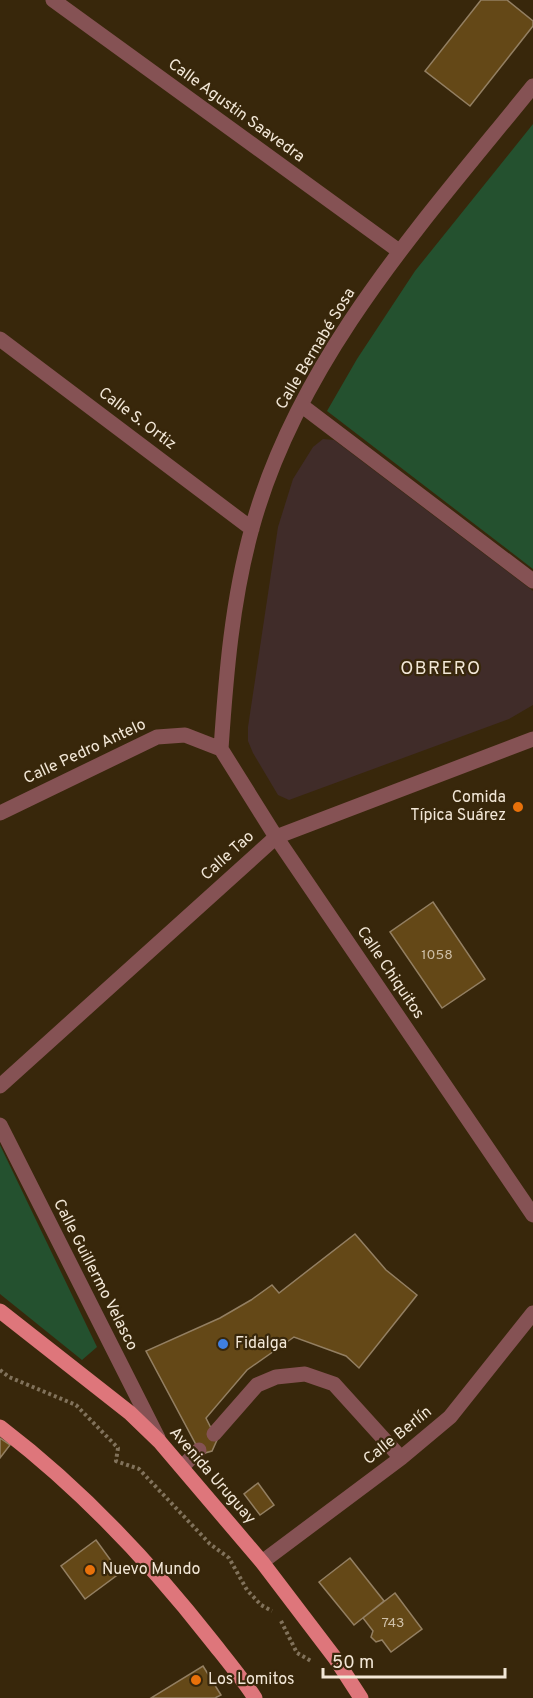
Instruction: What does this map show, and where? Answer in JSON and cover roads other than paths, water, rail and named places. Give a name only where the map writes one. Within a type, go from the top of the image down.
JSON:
[{"type":"main road","name":"Avenida Uruguay","points":[[0,1311],[130,1413],[159,1441],[261,1562],[335,1658],[361,1698]]},
{"type":"main road","points":[[0,1427],[33,1452],[93,1506],[148,1564],[195,1619],[255,1698]]},
{"type":"street","name":"Calle Agustin Saavedra","points":[[52,0],[399,252]]},
{"type":"street","name":"Calle Bernabé Sosa","points":[[221,749],[227,660],[252,529],[265,489],[301,405],[339,341],[399,252],[533,87]]},
{"type":"street","name":"Calle S. Ortiz","points":[[4,346],[252,529]]},
{"type":"street","points":[[301,405],[533,581]]},
{"type":"street","name":"Calle Pedro Antelo","points":[[0,813],[157,737],[185,735],[221,749]]},
{"type":"street","name":"Calle Tao","points":[[0,1086],[276,837],[533,739]]},
{"type":"street","name":"Calle Chiquitos","points":[[221,749],[276,837],[533,1215]]},
{"type":"street","name":"Calle Guillermo Velasco","points":[[0,1125],[159,1441]]},
{"type":"street","name":"Calle Berlín","points":[[261,1562],[401,1458],[450,1417],[533,1313]]},
{"type":"street","points":[[214,1434],[257,1385],[276,1377],[305,1374],[334,1384],[401,1458]]},
{"type":"street","points":[[182,1467],[199,1450]]},
{"type":"place","name":"Comida Típica Suárez","points":[[518,807]]},
{"type":"place","name":"Fidalga","points":[[223,1344]]},
{"type":"place","name":"Nuevo Mundo","points":[[90,1570]]},
{"type":"place","name":"Los Lomitos","points":[[196,1680]]},
{"type":"district","name":"OBRERO","points":[[441,669]]}]
